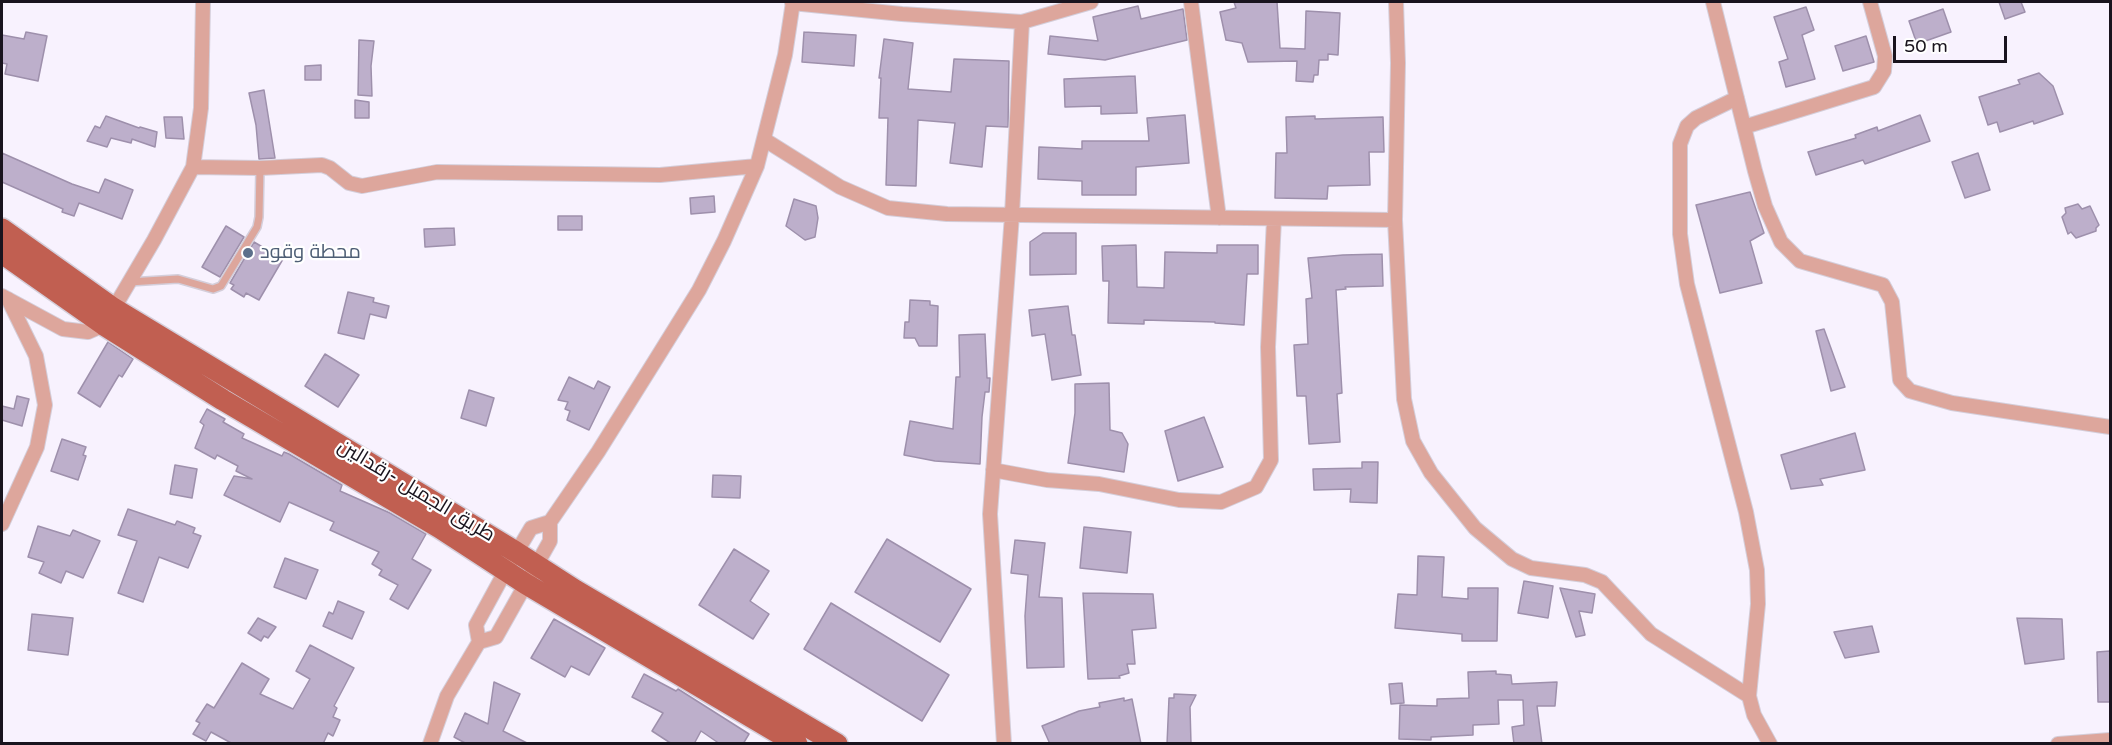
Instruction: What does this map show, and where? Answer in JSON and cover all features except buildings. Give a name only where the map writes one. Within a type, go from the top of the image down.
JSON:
[{"type":"main road","name":"طريق الجميل -رقدالين","points":[[2,229],[108,317]]},
{"type":"main road","name":"طريق الجميل -رقدالين","points":[[2,253],[511,561],[538,565],[575,590],[837,744]]},
{"type":"main road","name":"طريق الجميل -رقدالين","points":[[511,561],[526,584],[797,744]]},
{"type":"street","points":[[4,297],[63,329],[88,332],[108,317],[154,240],[193,167],[201,108],[203,2]]},
{"type":"street","points":[[479,642],[495,637],[550,541],[550,522],[598,452],[699,290],[724,241],[757,166],[765,140],[785,55],[792,2],[1022,22],[1091,2]]},
{"type":"street","points":[[944,16],[945,2]]},
{"type":"street","points":[[1191,2],[1219,218]]},
{"type":"street","points":[[1396,2],[1398,63],[1395,220],[1404,399],[1413,441],[1431,473],[1475,528],[1512,559],[1531,568],[1585,574],[1602,582],[1651,634],[1749,696]]},
{"type":"street","points":[[1713,2],[1765,206],[1781,242],[1800,261],[1883,285],[1892,302],[1900,380],[1910,391],[1952,403],[2110,427]]},
{"type":"street","points":[[1744,127],[1874,87],[1884,71],[1885,56],[1870,2]]},
{"type":"street","points":[[1004,744],[990,514],[1012,215],[1022,22]]},
{"type":"street","points":[[1737,98],[1696,118],[1687,126],[1680,144],[1680,234],[1687,284],[1746,512],[1757,570],[1758,604],[1749,696],[1754,715],[1770,744]]},
{"type":"street","points":[[765,140],[840,187],[888,208],[947,214],[1395,220]]},
{"type":"street","points":[[193,167],[260,168],[322,165],[330,168],[349,183],[362,186],[437,172],[660,175],[757,166]]},
{"type":"street","points":[[993,470],[1047,480],[1099,484],[1179,500],[1221,502],[1256,487],[1271,460],[1268,347],[1274,219]]},
{"type":"street","points":[[2,524],[37,447],[45,405],[36,356],[4,297]]},
{"type":"street","points":[[430,744],[447,696],[479,642],[476,625],[531,528],[550,522]]},
{"type":"street","points":[[2058,744],[2110,740]]},
{"type":"lane","points":[[129,282],[178,279],[213,289],[222,286],[257,227],[260,168]]},
{"type":"place","name":"محطة وقود","points":[[248,253]]}]
